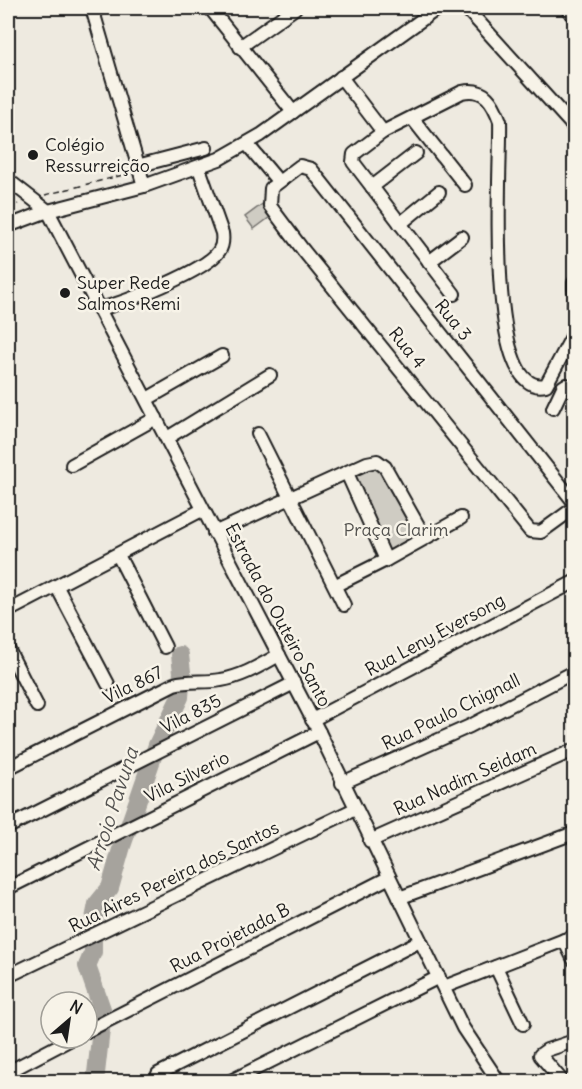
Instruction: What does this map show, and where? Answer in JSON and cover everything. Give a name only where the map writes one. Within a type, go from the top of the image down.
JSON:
[{"type":"street","points":[[92,8],[144,186]]},
{"type":"street","points":[[210,8],[293,112]]},
{"type":"street","points":[[240,47],[295,8]]},
{"type":"street","points":[[466,8],[574,127]]},
{"type":"street","points":[[567,8],[574,17]]},
{"type":"street","points":[[8,226],[48,211],[144,186],[199,168],[247,144],[429,10]]},
{"type":"street","points":[[341,77],[383,132]]},
{"type":"street","points":[[454,294],[352,158],[362,147],[383,132],[462,92],[471,90],[485,94],[495,105],[500,121],[498,234],[500,295],[510,351],[528,380],[534,385],[546,385],[574,333]]},
{"type":"street","points":[[412,117],[465,185]]},
{"type":"street","points":[[247,144],[274,185]]},
{"type":"street","points":[[137,166],[206,148]]},
{"type":"street","points":[[372,187],[416,153]]},
{"type":"street","name":"Rua 3","points":[[274,185],[300,166],[311,169],[574,502]]},
{"type":"street","points":[[99,309],[193,273],[219,253],[223,242],[222,234],[199,168]]},
{"type":"street","name":"Estrada do Outeiro Santo","points":[[8,180],[48,211],[319,732],[388,878],[472,1044],[499,1082]]},
{"type":"street","name":"Rua 4","points":[[274,185],[270,206],[527,528],[538,533],[574,509]]},
{"type":"street","points":[[400,224],[439,192]]},
{"type":"street","points":[[429,262],[462,237]]},
{"type":"street","points":[[574,283],[574,290]]},
{"type":"street","points":[[574,302],[574,313]]},
{"type":"street","points":[[147,399],[222,356]]},
{"type":"street","points":[[167,438],[270,375]]},
{"type":"street","points":[[553,408],[563,387],[566,385],[574,387]]},
{"type":"street","points":[[72,465],[156,418]]},
{"type":"street","points":[[258,434],[336,585],[344,605]]},
{"type":"street","points":[[214,532],[291,500],[367,463],[380,462],[425,538]]},
{"type":"street","points":[[347,473],[386,560]]},
{"type":"street","points":[[8,611],[202,510]]},
{"type":"street","points":[[336,585],[460,518]]},
{"type":"street","points":[[118,555],[165,647]]},
{"type":"street","name":"Rua Leny Eversong","points":[[312,720],[574,582]]},
{"type":"street","points":[[57,587],[108,684]]},
{"type":"street","points":[[8,649],[37,706]]},
{"type":"street","name":"Vila 867","points":[[8,768],[174,684],[190,680],[224,680],[279,655]]},
{"type":"street","name":"Rua Paulo Chignall","points":[[342,783],[470,726],[574,672]]},
{"type":"street","name":"Vila 835","points":[[8,827],[294,683]]},
{"type":"street","name":"Vila Silverio","points":[[8,888],[319,732]]},
{"type":"street","name":"Rua Nadim Seidam","points":[[370,841],[574,750]]},
{"type":"street","name":"Rua Aires Pereira dos Santos","points":[[8,976],[355,809]]},
{"type":"street","points":[[399,898],[574,832]]},
{"type":"street","name":"Rua Projetada B","points":[[99,1025],[388,878]]},
{"type":"street","points":[[229,1082],[441,982],[496,967],[568,939],[574,960]]},
{"type":"street","points":[[158,1074],[420,941]]},
{"type":"street","points":[[496,967],[523,1024]]},
{"type":"street","points":[[563,1082],[540,1055],[574,1041]]},
{"type":"street","points":[[8,1072],[50,1050]]},
{"type":"green space","points":[[265,202],[274,214],[254,229],[245,217]]},
{"type":"green space","name":"Praça Clarim","points":[[377,461],[425,538],[386,560],[347,473]]},
{"type":"waterway","name":"Arroio Pavuna","points":[[95,1082],[103,1012],[87,966],[93,952],[93,924],[97,904],[110,888],[157,745],[180,697],[182,672],[180,655]]},
{"type":"place","name":"Colégio Ressurreição","points":[[33,155]]},
{"type":"place","name":"Super Rede Salmos Remi","points":[[65,293]]}]
